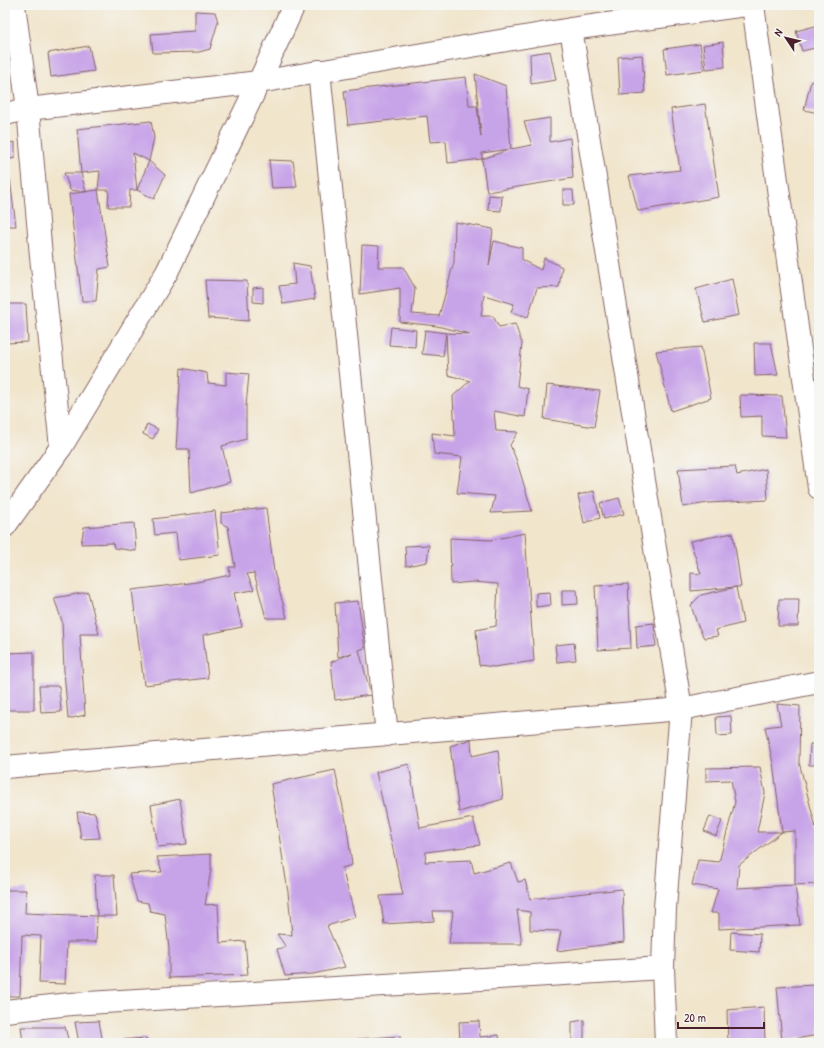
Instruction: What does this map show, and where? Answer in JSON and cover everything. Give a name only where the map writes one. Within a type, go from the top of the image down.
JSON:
[{"type":"street","points":[[14,5],[28,109],[41,256],[61,447]]},
{"type":"street","points":[[5,526],[61,447],[167,272],[259,82],[294,5]]},
{"type":"street","points":[[5,114],[28,109],[259,82],[571,29],[746,5]]},
{"type":"street","points":[[753,5],[819,488]]},
{"type":"street","points":[[571,29],[681,709],[665,908],[663,968],[666,1043]]},
{"type":"street","points":[[320,71],[387,735]]},
{"type":"street","points":[[5,767],[681,709],[819,682]]},
{"type":"street","points":[[5,1011],[71,1004],[663,968]]},
{"type":"building","points":[[195,11],[215,12],[218,22],[210,49],[199,52],[153,53],[151,34],[195,31]]},
{"type":"building","points":[[819,25],[819,47],[802,51],[796,31]]},
{"type":"building","points":[[723,42],[725,67],[706,69],[703,45]]},
{"type":"building","points":[[700,44],[704,70],[667,75],[664,49]]},
{"type":"building","points":[[89,46],[94,71],[51,77],[48,53]]},
{"type":"building","points":[[550,51],[556,80],[531,84],[530,54]]},
{"type":"building","points":[[642,55],[645,93],[620,95],[618,57]]},
{"type":"building","points":[[475,74],[506,86],[511,149],[482,153],[482,159],[448,163],[446,141],[430,142],[427,116],[348,125],[344,91],[466,77],[469,106],[477,106],[481,137]]},
{"type":"building","points":[[811,81],[819,83],[819,113],[804,110]]},
{"type":"building","points":[[705,104],[719,197],[638,211],[629,176],[680,170],[671,109]]},
{"type":"building","points":[[550,118],[550,142],[570,138],[573,178],[487,192],[482,159],[511,149],[532,145],[524,122]]},
{"type":"building","points":[[151,121],[154,138],[149,161],[133,153],[137,190],[130,190],[129,207],[108,207],[109,190],[98,190],[100,171],[81,173],[77,129]]},
{"type":"building","points":[[15,142],[15,158],[5,160],[5,144]]},
{"type":"building","points":[[269,160],[293,161],[297,187],[272,188]]},
{"type":"building","points":[[149,161],[165,175],[154,199],[137,190]]},
{"type":"building","points":[[64,173],[81,173],[86,192],[70,190]]},
{"type":"building","points":[[5,179],[10,179],[16,226],[5,226]]},
{"type":"building","points":[[98,190],[110,267],[99,269],[96,301],[82,301],[69,194]]},
{"type":"building","points":[[563,190],[573,190],[574,205],[563,205]]},
{"type":"building","points":[[489,195],[502,196],[501,211],[488,210]]},
{"type":"building","points":[[455,222],[493,229],[489,266],[494,241],[522,248],[522,260],[541,270],[544,258],[562,267],[559,287],[537,288],[528,317],[511,312],[514,304],[484,295],[481,316],[493,316],[499,327],[515,324],[522,344],[517,386],[528,389],[525,417],[494,411],[496,431],[518,432],[510,445],[516,459],[532,511],[491,513],[495,496],[457,493],[462,457],[434,454],[432,433],[455,436],[453,396],[470,381],[448,375],[446,333],[470,334],[437,326],[400,322],[400,288],[360,294],[362,245],[379,246],[378,267],[403,267],[415,288],[412,314],[439,316],[454,262]]},
{"type":"building","points":[[293,263],[310,266],[315,299],[283,304],[279,286],[295,284]]},
{"type":"building","points":[[732,279],[739,315],[705,322],[696,289]]},
{"type":"building","points":[[205,280],[247,281],[249,321],[208,318]]},
{"type":"building","points":[[263,287],[263,303],[253,302],[253,288]]},
{"type":"building","points":[[5,304],[26,304],[28,342],[5,343]]},
{"type":"building","points":[[391,327],[416,330],[415,347],[389,345]]},
{"type":"building","points":[[425,330],[446,333],[443,356],[422,354]]},
{"type":"building","points":[[754,343],[771,343],[778,375],[755,376]]},
{"type":"building","points":[[701,347],[711,398],[671,411],[656,351]]},
{"type":"building","points":[[181,368],[207,373],[208,383],[226,385],[226,372],[249,374],[246,406],[246,439],[222,446],[230,482],[191,493],[189,449],[176,449]]},
{"type":"building","points":[[547,385],[600,391],[594,427],[544,419]]},
{"type":"building","points":[[740,395],[782,396],[786,437],[762,436],[762,416],[741,417]]},
{"type":"building","points":[[147,424],[158,429],[153,439],[143,434]]},
{"type":"building","points":[[735,466],[737,475],[766,469],[768,500],[708,503],[683,507],[678,469]]},
{"type":"building","points":[[594,491],[600,518],[584,523],[578,495]]},
{"type":"building","points":[[619,498],[624,514],[604,519],[600,503]]},
{"type":"building","points":[[266,508],[274,572],[287,618],[266,618],[254,573],[247,574],[254,590],[234,593],[242,627],[203,635],[208,678],[144,685],[132,590],[197,582],[230,575],[229,567],[235,567],[228,527],[221,523],[221,513]]},
{"type":"building","points":[[215,511],[220,555],[179,560],[176,533],[155,535],[153,519]]},
{"type":"building","points":[[134,523],[136,551],[114,548],[113,543],[81,544],[84,527]]},
{"type":"building","points":[[525,533],[534,661],[494,667],[479,665],[476,630],[496,626],[498,584],[473,582],[451,584],[450,538],[491,540]]},
{"type":"building","points":[[733,533],[741,587],[691,591],[691,573],[701,574],[690,541]]},
{"type":"building","points":[[429,545],[427,562],[406,566],[405,546]]},
{"type":"building","points":[[628,584],[631,648],[598,650],[595,586]]},
{"type":"building","points":[[736,587],[743,623],[716,630],[718,636],[704,638],[697,624],[691,605],[701,595]]},
{"type":"building","points":[[562,590],[577,590],[578,604],[562,605]]},
{"type":"building","points":[[88,592],[99,634],[80,634],[85,715],[68,719],[62,621],[54,598]]},
{"type":"building","points":[[550,592],[551,605],[536,607],[536,593]]},
{"type":"building","points":[[779,599],[799,599],[798,626],[778,626]]},
{"type":"building","points":[[358,601],[365,648],[359,650],[371,695],[335,700],[331,662],[352,653],[338,657],[335,603]]},
{"type":"building","points":[[654,623],[656,646],[637,648],[636,625]]},
{"type":"building","points":[[574,643],[576,660],[557,662],[555,645]]},
{"type":"building","points":[[34,652],[34,710],[7,710],[7,653]]},
{"type":"building","points":[[39,686],[59,686],[61,712],[41,713]]},
{"type":"building","points":[[777,704],[800,706],[799,762],[819,840],[819,884],[795,885],[795,831],[782,832],[773,763],[765,727],[781,725]]},
{"type":"building","points":[[731,716],[732,735],[717,736],[716,717]]},
{"type":"building","points":[[471,739],[472,756],[498,750],[503,799],[459,812],[450,746]]},
{"type":"building","points":[[810,744],[819,744],[819,765],[809,765]]},
{"type":"building","points":[[409,764],[420,828],[473,818],[480,845],[426,852],[425,862],[471,860],[474,873],[511,863],[518,882],[525,880],[530,899],[622,889],[624,942],[557,951],[561,931],[530,930],[530,912],[517,910],[522,944],[449,944],[453,911],[433,911],[434,921],[384,924],[380,896],[403,895],[376,772]]},
{"type":"building","points":[[760,767],[765,793],[757,832],[782,832],[739,865],[737,888],[795,885],[800,925],[719,929],[719,913],[711,913],[718,889],[692,885],[698,860],[719,862],[735,802],[731,780],[706,781],[706,768]]},
{"type":"building","points":[[335,770],[346,821],[352,865],[342,868],[355,917],[327,926],[345,967],[313,974],[285,976],[277,949],[286,947],[277,934],[292,935],[288,892],[271,784]]},
{"type":"building","points":[[180,799],[187,844],[158,847],[151,805]]},
{"type":"building","points":[[77,812],[95,813],[100,838],[81,839]]},
{"type":"building","points":[[710,816],[722,821],[716,836],[704,831]]},
{"type":"building","points":[[211,854],[211,869],[205,905],[218,904],[220,943],[245,941],[248,975],[169,978],[169,949],[165,914],[150,911],[148,903],[137,901],[129,874],[162,872],[157,857]]},
{"type":"building","points":[[95,875],[114,875],[117,916],[97,916]]},
{"type":"building","points":[[5,890],[26,890],[25,913],[97,916],[96,942],[67,942],[65,984],[39,983],[41,936],[22,935],[20,996],[5,996]]},
{"type":"building","points":[[731,932],[760,934],[759,952],[730,950]]},
{"type":"building","points":[[815,985],[816,1005],[819,1005],[819,1035],[782,1041],[777,987]]},
{"type":"building","points":[[764,1007],[765,1043],[728,1043],[727,1010]]},
{"type":"building","points":[[584,1020],[584,1043],[572,1043],[572,1022]]},
{"type":"building","points":[[99,1021],[103,1043],[79,1043],[75,1022]]},
{"type":"building","points":[[479,1021],[480,1037],[499,1035],[500,1043],[460,1043],[459,1022]]},
{"type":"building","points":[[21,1027],[65,1027],[69,1043],[23,1043]]},
{"type":"building","points":[[400,1036],[400,1043],[358,1043],[357,1039]]},
{"type":"building","points":[[146,1038],[148,1043],[121,1043],[119,1040]]},
{"type":"building","points":[[766,1041],[802,1043],[766,1043]]}]
